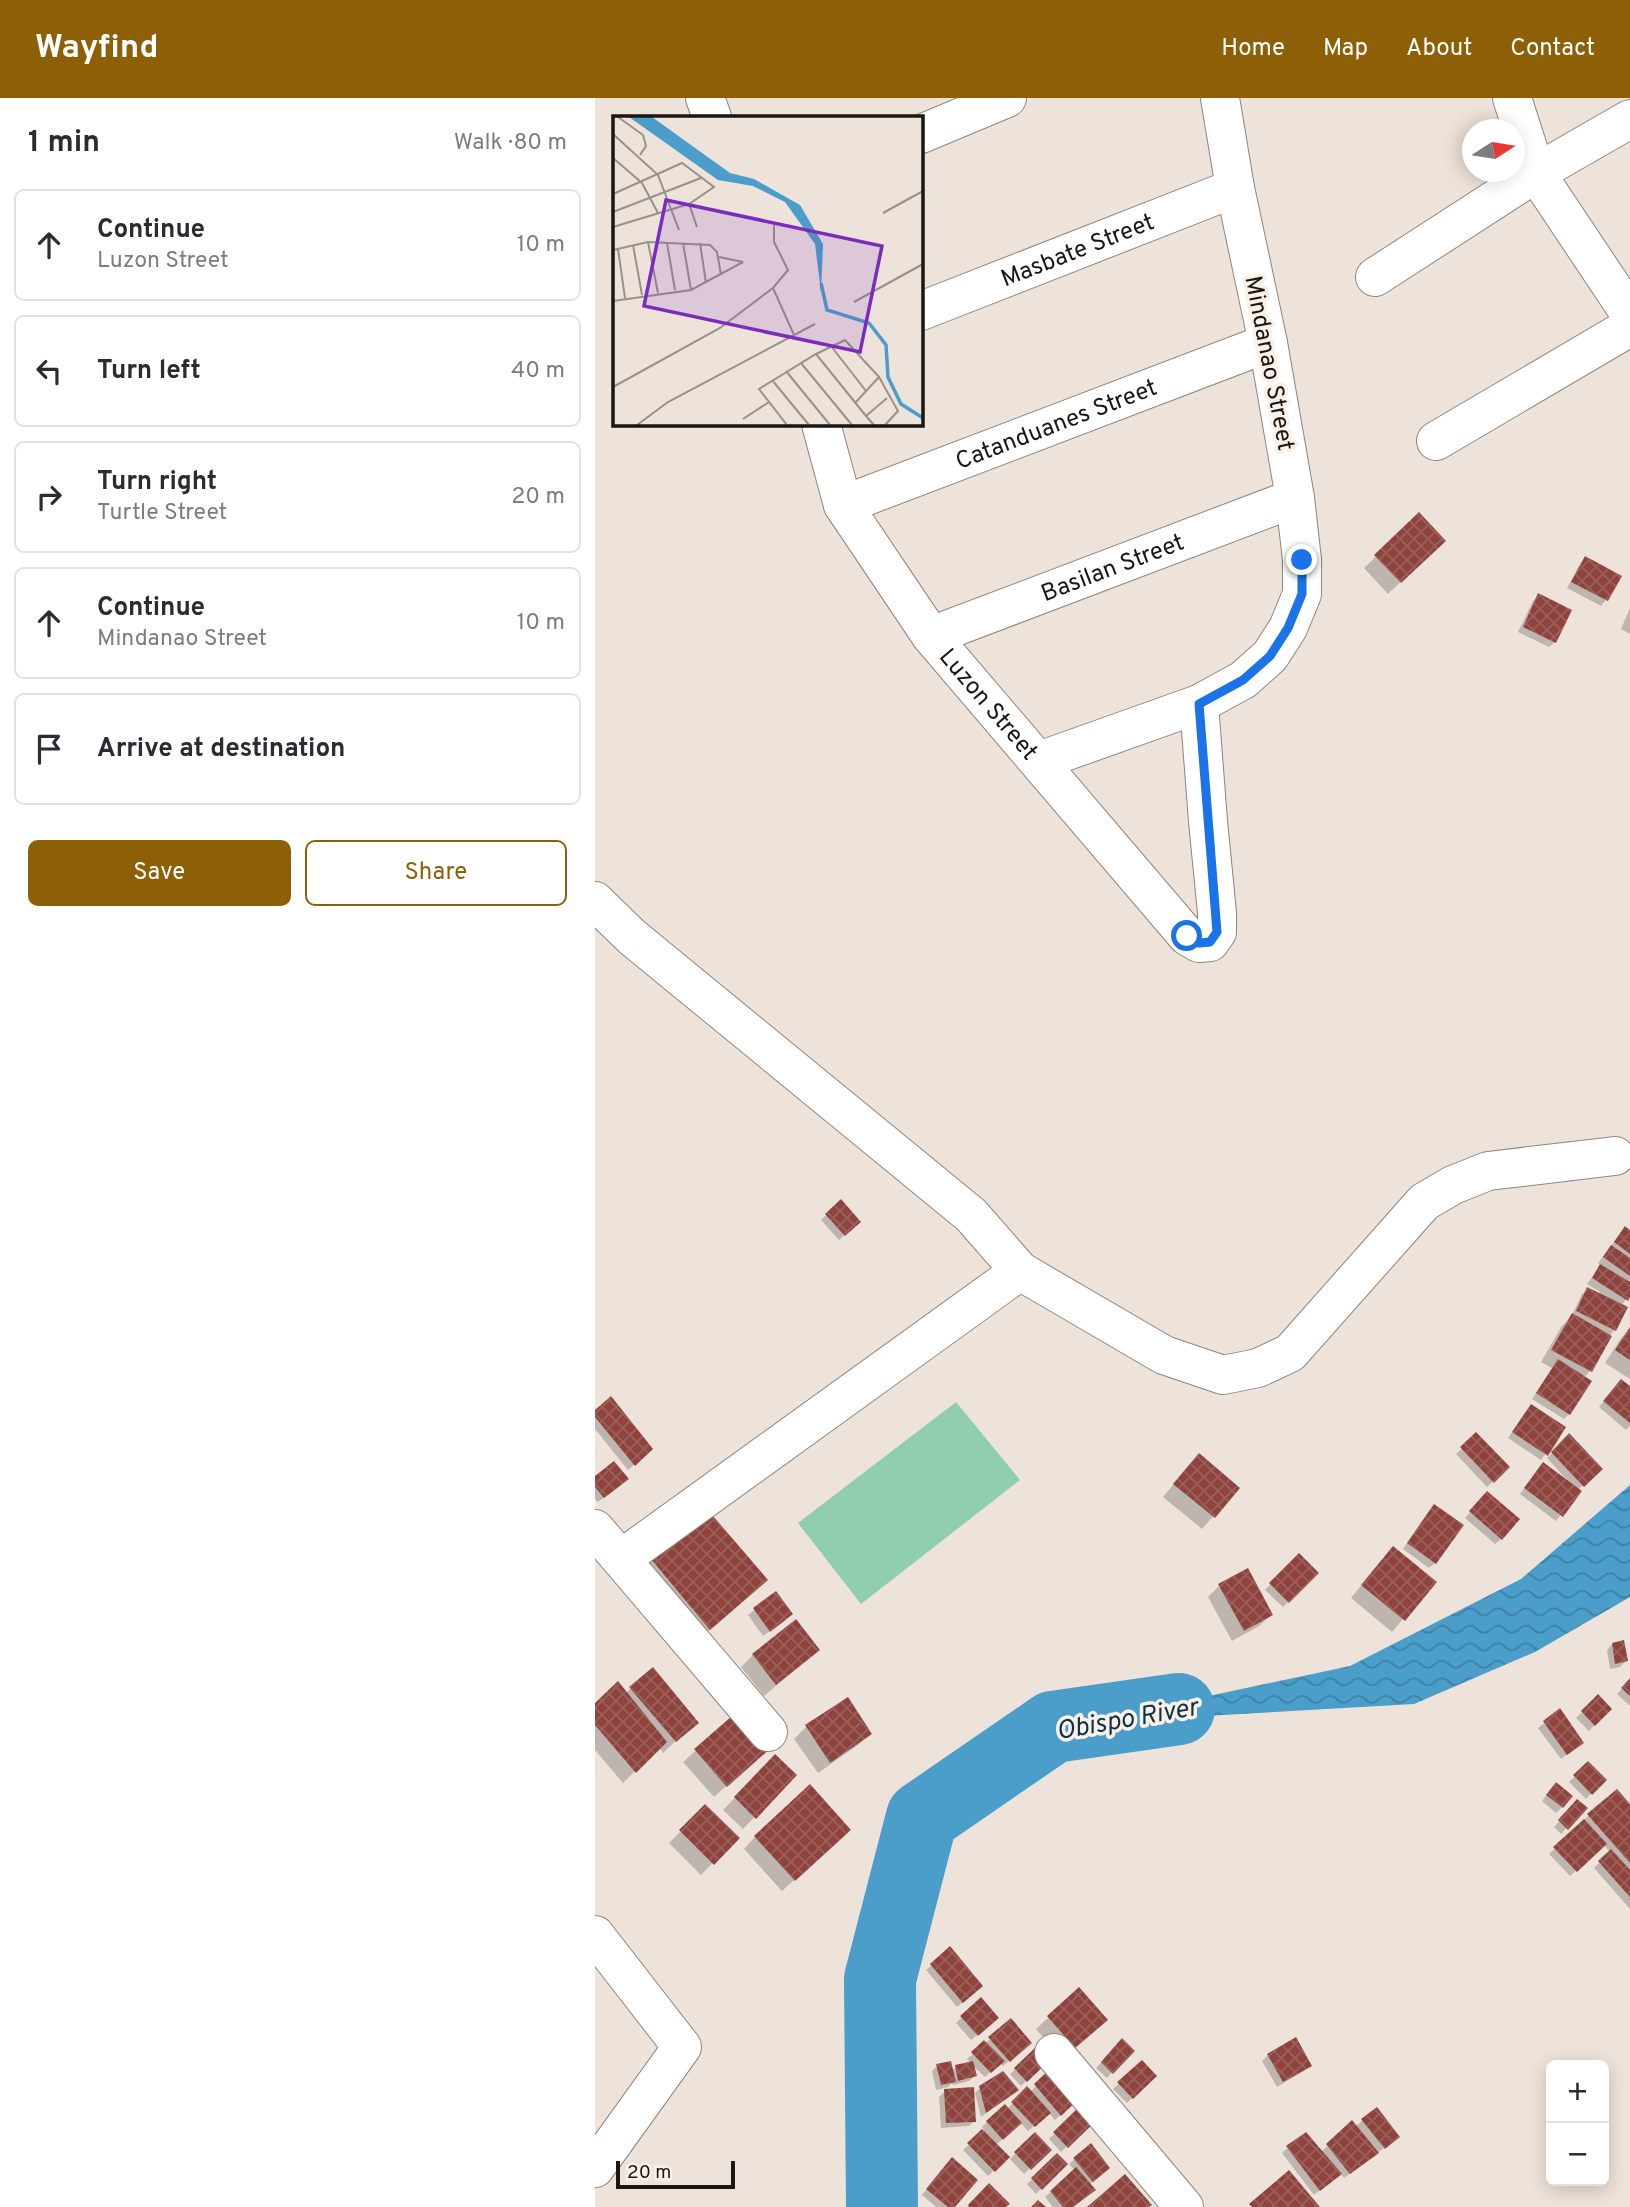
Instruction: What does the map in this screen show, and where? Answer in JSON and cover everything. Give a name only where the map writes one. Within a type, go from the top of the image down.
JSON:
[{"type":"street","points":[[705,98],[712,116]]},
{"type":"street","points":[[922,134],[1007,98]]},
{"type":"street","name":"Mindanao Street","points":[[1039,761],[1199,704],[1243,680],[1270,656],[1288,628],[1302,594],[1302,560],[1295,498],[1220,98]]},
{"type":"street","points":[[1512,98],[1536,173],[1630,314]]},
{"type":"street","points":[[1375,276],[1536,173],[1630,119]]},
{"type":"street","name":"Masbate Street","points":[[922,311],[1235,188]]},
{"type":"street","points":[[1436,441],[1630,327]]},
{"type":"street","name":"Catanduanes Street","points":[[843,505],[1268,343]]},
{"type":"street","name":"Luzon Street","points":[[821,425],[843,505],[931,636],[1187,936],[1199,943],[1210,942],[1217,932],[1199,704]]},
{"type":"street","name":"Basilan Street","points":[[931,636],[1295,498]]},
{"type":"street","points":[[595,901],[632,937],[971,1215],[1020,1271],[1164,1355],[1223,1374],[1258,1368],[1290,1353],[1424,1202],[1433,1196],[1488,1171],[1615,1156]]},
{"type":"street","points":[[621,1559],[1020,1271]]},
{"type":"street","points":[[595,1529],[768,1732]]},
{"type":"street","points":[[595,1934],[682,2047],[595,2168]]},
{"type":"street","points":[[1054,2053],[1184,2207]]},
{"type":"green space","points":[[956,1402],[1020,1480],[861,1604],[798,1523]]},
{"type":"water","points":[[1630,1485],[1630,1597],[1535,1652],[1414,1704],[1082,1723],[1350,1666],[1521,1579]]},
{"type":"building","points":[[1419,512],[1446,541],[1401,583],[1374,555]]},
{"type":"building","points":[[1585,556],[1622,576],[1608,601],[1571,582]]},
{"type":"building","points":[[1538,593],[1572,610],[1556,643],[1523,627]]},
{"type":"building","points":[[841,1199],[861,1222],[845,1236],[825,1214]]},
{"type":"building","points":[[1625,1226],[1630,1230],[1630,1254],[1614,1242]]},
{"type":"building","points":[[1611,1245],[1630,1258],[1630,1276],[1603,1257]]},
{"type":"building","points":[[1600,1264],[1630,1282],[1628,1301],[1592,1278]]},
{"type":"building","points":[[1587,1287],[1628,1307],[1616,1331],[1576,1311]]},
{"type":"building","points":[[1572,1313],[1612,1336],[1592,1372],[1551,1350]]},
{"type":"building","points":[[1630,1327],[1630,1360],[1615,1350]]},
{"type":"building","points":[[1558,1359],[1592,1381],[1570,1415],[1536,1393]]},
{"type":"building","points":[[1621,1379],[1630,1386],[1630,1423],[1603,1401]]},
{"type":"building","points":[[611,1396],[653,1449],[635,1466],[595,1417],[595,1410]]},
{"type":"building","points":[[1531,1404],[1566,1427],[1548,1456],[1512,1432]]},
{"type":"building","points":[[1476,1432],[1510,1467],[1494,1483],[1460,1447]]},
{"type":"building","points":[[1569,1433],[1603,1469],[1584,1487],[1551,1452]]},
{"type":"building","points":[[1199,1453],[1240,1488],[1215,1518],[1173,1484]]},
{"type":"building","points":[[614,1461],[629,1479],[604,1498],[595,1487],[595,1476]]},
{"type":"building","points":[[1543,1462],[1582,1491],[1563,1517],[1524,1488]]},
{"type":"building","points":[[1487,1491],[1520,1519],[1502,1540],[1469,1511]]},
{"type":"building","points":[[1434,1504],[1464,1525],[1436,1564],[1407,1543]]},
{"type":"building","points":[[708,1510],[768,1580],[710,1630],[651,1559]]},
{"type":"building","points":[[1393,1546],[1437,1582],[1405,1621],[1361,1585]]},
{"type":"building","points":[[1299,1553],[1319,1573],[1289,1603],[1269,1583]]},
{"type":"building","points":[[1248,1568],[1273,1615],[1244,1631],[1218,1584]]},
{"type":"building","points":[[776,1591],[793,1614],[770,1632],[753,1608]]},
{"type":"building","points":[[796,1619],[820,1650],[776,1685],[752,1654]]},
{"type":"building","points":[[1624,1640],[1628,1661],[1615,1664],[1612,1643]]},
{"type":"building","points":[[653,1667],[699,1723],[676,1742],[629,1687]]},
{"type":"building","points":[[1630,1678],[1630,1696],[1621,1688]]},
{"type":"building","points":[[618,1681],[667,1742],[636,1773],[595,1725],[595,1703]]},
{"type":"building","points":[[1598,1694],[1612,1709],[1595,1726],[1581,1711]]},
{"type":"building","points":[[848,1697],[872,1734],[830,1763],[805,1725]]},
{"type":"building","points":[[1560,1708],[1584,1743],[1567,1755],[1543,1721]]},
{"type":"building","points":[[739,1710],[772,1747],[727,1787],[694,1749]]},
{"type":"building","points":[[775,1754],[797,1775],[756,1819],[734,1797]]},
{"type":"building","points":[[1588,1761],[1607,1780],[1592,1795],[1573,1775]]},
{"type":"building","points":[[1556,1782],[1573,1796],[1563,1808],[1546,1795]]},
{"type":"building","points":[[810,1784],[851,1830],[795,1881],[754,1836]]},
{"type":"building","points":[[1617,1789],[1630,1804],[1630,1863],[1587,1814]]},
{"type":"building","points":[[1577,1799],[1588,1808],[1568,1830],[1558,1820]]},
{"type":"building","points":[[705,1804],[740,1838],[714,1865],[679,1830]]},
{"type":"building","points":[[1584,1819],[1607,1844],[1577,1872],[1553,1847]]},
{"type":"building","points":[[1611,1849],[1630,1870],[1630,1897],[1598,1861]]},
{"type":"building","points":[[950,1946],[983,1986],[963,2003],[930,1964]]},
{"type":"building","points":[[1079,1987],[1108,2020],[1075,2048],[1047,2016]]},
{"type":"building","points":[[981,1997],[999,2018],[978,2036],[960,2016]]},
{"type":"building","points":[[1011,2018],[1032,2043],[1010,2062],[988,2037]]},
{"type":"building","points":[[1296,2037],[1312,2066],[1283,2082],[1267,2054]]},
{"type":"building","points":[[1122,2038],[1135,2051],[1113,2074],[1101,2062]]},
{"type":"building","points":[[984,2040],[1005,2061],[991,2073],[971,2052]]},
{"type":"building","points":[[1036,2047],[1049,2061],[1027,2082],[1014,2068]]},
{"type":"building","points":[[1142,2060],[1157,2076],[1133,2099],[1117,2082]]},
{"type":"building","points":[[951,2061],[956,2082],[941,2085],[936,2064]]},
{"type":"building","points":[[973,2061],[977,2076],[958,2081],[955,2065]]},
{"type":"building","points":[[1054,2065],[1081,2097],[1061,2116],[1034,2084]]},
{"type":"building","points":[[1003,2071],[1019,2090],[986,2113],[979,2086]]},
{"type":"building","points":[[1027,2086],[1051,2113],[1035,2127],[1011,2102]]},
{"type":"building","points":[[974,2087],[976,2122],[946,2123],[944,2089]]},
{"type":"building","points":[[1005,2104],[1022,2123],[1003,2140],[986,2121]]},
{"type":"building","points":[[1080,2106],[1095,2122],[1068,2148],[1053,2132]]},
{"type":"building","points":[[1377,2107],[1400,2137],[1385,2149],[1361,2119]]},
{"type":"building","points":[[1352,2120],[1379,2153],[1350,2174],[1326,2144]]},
{"type":"building","points":[[982,2129],[1010,2157],[995,2172],[967,2143]]},
{"type":"building","points":[[1035,2132],[1052,2150],[1031,2170],[1014,2152]]},
{"type":"building","points":[[1306,2132],[1342,2174],[1320,2191],[1286,2146]]},
{"type":"building","points":[[1091,2143],[1110,2168],[1093,2182],[1073,2158]]},
{"type":"building","points":[[1057,2153],[1068,2164],[1042,2190],[1031,2178]]},
{"type":"building","points":[[952,2157],[978,2180],[955,2207],[948,2207],[926,2189]]},
{"type":"building","points":[[1076,2167],[1096,2190],[1073,2207],[1063,2207],[1050,2191]]},
{"type":"building","points":[[1289,2170],[1320,2207],[1252,2207],[1249,2204]]},
{"type":"building","points":[[1125,2174],[1152,2205],[1087,2207]]},
{"type":"building","points":[[989,2183],[1010,2204],[1006,2207],[969,2207],[968,2205]]},
{"type":"building","points":[[1038,2200],[1046,2207],[1031,2207]]},
{"type":"waterway","name":"Obispo River","points":[[882,2207],[880,1979],[922,1817],[1053,1727],[1179,1709]]},
{"type":"route","points":[[1187,936],[1199,943],[1210,942],[1217,932],[1199,704],[1243,680],[1270,656],[1288,628],[1302,594],[1302,560]]}]
